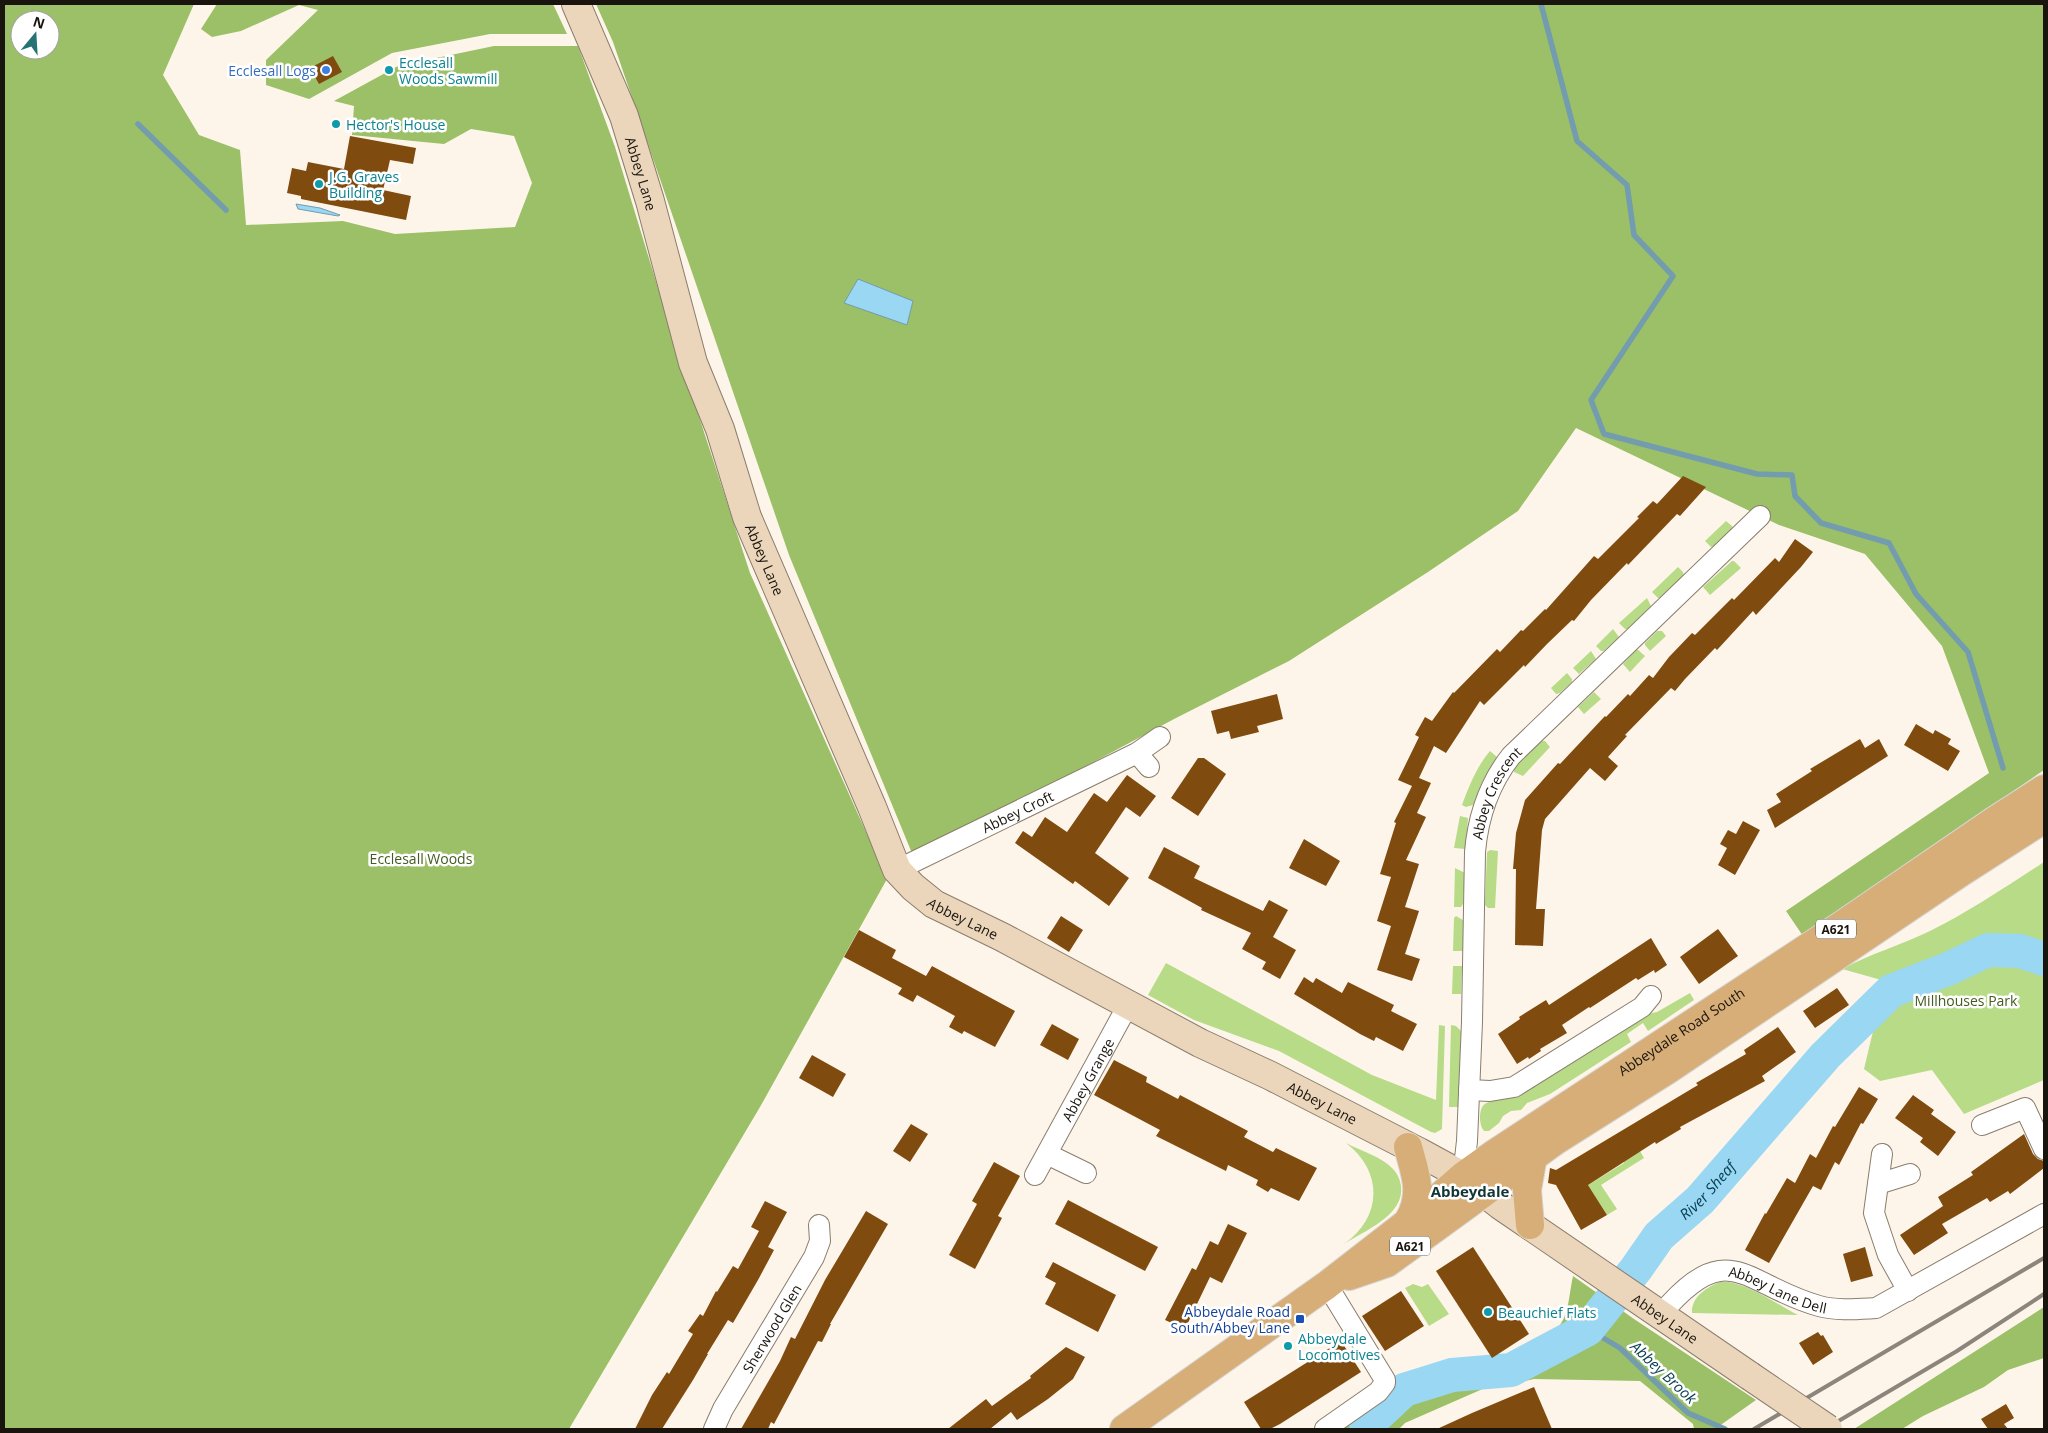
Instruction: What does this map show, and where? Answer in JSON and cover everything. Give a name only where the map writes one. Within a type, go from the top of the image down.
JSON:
[{"type":"main road","name":"Abbey Lane","points":[[576,4],[624,116],[650,201],[694,363],[720,429],[747,517],[898,870],[913,887],[934,904],[1002,937],[1200,1043],[1271,1076],[1408,1147],[1474,1184],[1530,1225],[1828,1429]]},
{"type":"main road","name":"Abbeydale Road South","points":[[1327,1284],[1387,1263],[1556,1112],[1842,925],[2044,789]]},
{"type":"main road","name":"Abbeydale Road South","points":[[1124,1429],[1327,1284],[1408,1222],[1474,1184],[1533,1156],[1669,1069],[1960,873],[2044,819]]},
{"type":"main road","points":[[1408,1147],[1418,1189],[1414,1212],[1408,1222]]},
{"type":"main road","points":[[1530,1225],[1527,1190],[1533,1156]]},
{"type":"street","name":"Abbey Crescent","points":[[1474,1184],[1467,1141],[1476,841],[1482,811],[1497,777],[1511,756],[1760,516]]},
{"type":"street","name":"Abbey Croft","points":[[898,870],[1143,760],[1160,737]]},
{"type":"street","points":[[1469,1090],[1490,1091],[1514,1087],[1642,1007],[1651,996]]},
{"type":"street","name":"Abbey Grange","points":[[1035,1175],[1128,1005]]},
{"type":"street","points":[[1982,1125],[2025,1108],[2044,1148]]},
{"type":"street","points":[[1047,1154],[1086,1173]]},
{"type":"street","points":[[1882,1154],[1874,1212],[1888,1255],[1908,1291]]},
{"type":"street","points":[[1878,1184],[1910,1174]]},
{"type":"street","name":"Abbey Lane Dell","points":[[1653,1308],[1698,1278],[1725,1270],[1742,1272],[1806,1301],[1830,1308],[1846,1310],[1876,1308],[2044,1214]]},
{"type":"street","name":"Sherwood Glen","points":[[714,1429],[723,1409],[814,1257],[820,1241],[819,1225]]},
{"type":"street","points":[[1325,1429],[1378,1392],[1385,1384],[1385,1380],[1327,1284]]},
{"type":"green space","name":"Ecclesall Woods","points":[[4,4],[194,4],[163,75],[199,135],[240,150],[246,225],[343,221],[395,234],[515,227],[532,183],[514,136],[471,129],[444,144],[352,135],[354,106],[334,101],[398,66],[494,46],[578,46],[615,147],[672,334],[750,573],[887,879],[760,1107],[569,1429],[4,1429]]},
{"type":"green space","points":[[217,4],[553,4],[567,34],[490,34],[392,53],[309,99],[266,85],[266,60],[318,10],[299,5],[241,31],[212,37],[201,29]]},
{"type":"green space","points":[[596,4],[2044,4],[2044,770],[1803,936],[1786,911],[1989,773],[1942,646],[1865,554],[1779,525],[1576,428],[1518,511],[1428,572],[1289,661],[1176,718],[914,858],[789,555],[613,42]]},
{"type":"green space","points":[[1726,521],[1733,529],[1717,545],[1711,547],[1705,541]]},
{"type":"green space","points":[[1732,561],[1741,568],[1710,595],[1703,587]]},
{"type":"green space","points":[[1678,567],[1684,576],[1661,598],[1658,598],[1652,592]]},
{"type":"green space","points":[[1647,598],[1651,606],[1628,629],[1625,629],[1619,623]]},
{"type":"green space","points":[[1613,629],[1619,637],[1604,651],[1601,651],[1596,646]]},
{"type":"green space","points":[[1657,631],[1662,631],[1666,636],[1650,651],[1645,643]]},
{"type":"green space","points":[[1637,649],[1645,656],[1630,672],[1623,664]]},
{"type":"green space","points":[[1591,651],[1596,659],[1579,674],[1573,668]]},
{"type":"green space","points":[[1567,673],[1572,682],[1560,693],[1556,694],[1551,688]]},
{"type":"green space","points":[[1594,692],[1601,699],[1584,714],[1578,707]]},
{"type":"green space","points":[[1542,741],[1545,741],[1550,747],[1523,776],[1514,772],[1520,760]]},
{"type":"green space","points":[[1490,751],[1497,757],[1482,782],[1473,805],[1466,807],[1462,805],[1477,770]]},
{"type":"green space","points":[[1460,816],[1468,818],[1466,849],[1454,848]]},
{"type":"green space","points":[[1490,850],[1498,851],[1495,908],[1488,908],[1485,905],[1487,852]]},
{"type":"green space","name":"Millhouses Park","points":[[2044,862],[2044,1080],[1964,1114],[1932,1070],[1880,1081],[1864,1069],[1885,981],[1842,969],[1945,923]]},
{"type":"green space","points":[[1455,868],[1465,873],[1463,904],[1461,907],[1454,907]]},
{"type":"green space","points":[[1456,916],[1463,920],[1463,951],[1453,951],[1454,918]]},
{"type":"green space","points":[[1166,963],[1372,1075],[1436,1100],[1439,1025],[1445,1026],[1442,1129],[1435,1133],[1431,1132],[1279,1051],[1194,1020],[1148,995]]},
{"type":"green space","points":[[1453,966],[1462,966],[1461,994],[1452,994]]},
{"type":"green space","points":[[1690,993],[1694,1000],[1648,1031],[1643,1023],[1627,1034],[1631,1042],[1550,1094],[1527,1103],[1521,1110],[1511,1111],[1503,1116],[1499,1123],[1489,1131],[1483,1130],[1480,1114],[1481,1109],[1486,1104],[1504,1099],[1647,1014],[1657,1012]]},
{"type":"green space","points":[[1451,1025],[1456,1026],[1461,1031],[1459,1107],[1449,1107]]},
{"type":"green space","points":[[1346,1143],[1377,1158],[1395,1171],[1401,1186],[1401,1196],[1397,1205],[1382,1221],[1344,1244],[1357,1233],[1366,1221],[1372,1208],[1374,1194],[1372,1180],[1367,1167],[1358,1154]]},
{"type":"green space","points":[[1640,1151],[1644,1158],[1601,1185],[1617,1209],[1607,1215],[1588,1185]]},
{"type":"green space","points":[[1573,1276],[1756,1400],[1715,1429],[1694,1429],[1693,1424],[1640,1381],[1534,1379],[1516,1383],[1499,1360],[1544,1339],[1559,1326],[1567,1308]]},
{"type":"green space","points":[[1720,1282],[1739,1284],[1749,1288],[1798,1315],[1692,1313],[1692,1307],[1697,1297]]},
{"type":"green space","points":[[1413,1284],[1422,1287],[1428,1284],[1449,1314],[1429,1326],[1405,1288]]},
{"type":"green space","points":[[2044,1307],[2044,1358],[2008,1370],[1984,1387],[1923,1416],[1902,1429],[1854,1429]]},
{"type":"green space","points":[[1462,1363],[1486,1367],[1494,1384],[1405,1423],[1399,1429],[1338,1429],[1416,1374]]},
{"type":"water","points":[[296,204],[320,208],[340,215],[298,209]]},
{"type":"water","points":[[858,279],[913,301],[907,325],[844,303]]},
{"type":"building","name":"Ecclesall Logs","points":[[333,56],[342,72],[319,84],[310,68]]},
{"type":"building","points":[[350,136],[416,148],[413,164],[390,160],[383,190],[411,196],[406,220],[301,199],[301,196],[287,193],[292,168],[306,171],[308,162],[344,169]]},
{"type":"building","points":[[1683,476],[1706,487],[1680,516],[1677,514],[1628,565],[1627,563],[1591,600],[1574,621],[1572,620],[1484,705],[1480,701],[1446,753],[1434,746],[1419,778],[1431,783],[1417,813],[1426,817],[1406,860],[1419,864],[1405,907],[1419,911],[1405,954],[1420,959],[1412,981],[1377,970],[1391,926],[1377,921],[1391,877],[1380,874],[1396,823],[1394,822],[1412,786],[1398,780],[1419,737],[1415,735],[1425,717],[1432,721],[1453,692],[1497,649],[1500,652],[1521,630],[1523,631],[1546,610],[1594,556],[1598,559],[1639,518],[1637,517],[1653,501],[1657,504]]},
{"type":"building","points":[[1795,539],[1813,552],[1801,567],[1756,615],[1753,611],[1675,691],[1671,688],[1625,735],[1627,736],[1608,757],[1618,766],[1605,781],[1590,768],[1545,819],[1542,830],[1536,909],[1545,909],[1543,946],[1515,945],[1516,869],[1513,869],[1516,833],[1525,800],[1558,763],[1560,764],[1628,694],[1630,696],[1649,675],[1653,678],[1669,657],[1692,633],[1695,635],[1732,598],[1734,600],[1775,558],[1779,562]]},
{"type":"building","points":[[1277,694],[1283,719],[1257,726],[1259,732],[1231,739],[1229,731],[1217,734],[1211,711]]},
{"type":"building","points":[[1916,724],[1933,734],[1935,730],[1951,739],[1948,744],[1960,751],[1948,771],[1904,745]]},
{"type":"building","points":[[1860,739],[1865,748],[1879,739],[1888,756],[1775,828],[1767,810],[1781,802],[1776,794],[1812,771],[1810,769]]},
{"type":"building","points":[[1198,758],[1204,758],[1226,774],[1198,816],[1171,798]]},
{"type":"building","points":[[1127,775],[1156,796],[1140,817],[1126,807],[1095,853],[1129,878],[1109,906],[1075,881],[1073,884],[1015,843],[1023,831],[1032,837],[1045,817],[1067,832],[1094,793],[1107,802]]},
{"type":"building","points":[[1743,821],[1760,830],[1735,875],[1718,865],[1727,848],[1720,844],[1728,830],[1736,834]]},
{"type":"building","points":[[1304,839],[1340,861],[1326,886],[1289,868]]},
{"type":"building","points":[[1164,847],[1200,866],[1194,878],[1263,911],[1269,900],[1288,910],[1273,937],[1296,950],[1280,979],[1262,969],[1266,962],[1242,949],[1251,933],[1201,910],[1202,908],[1148,878]]},
{"type":"building","points":[[1061,916],[1083,930],[1069,952],[1047,938]]},
{"type":"building","points":[[1718,929],[1738,956],[1699,984],[1680,957]]},
{"type":"building","points":[[859,930],[896,950],[892,958],[926,976],[932,966],[1015,1011],[995,1047],[964,1031],[962,1034],[949,1027],[955,1016],[917,995],[913,1002],[898,994],[902,988],[844,957]]},
{"type":"building","points":[[1651,938],[1667,965],[1655,973],[1654,970],[1638,980],[1636,978],[1589,1007],[1562,1025],[1567,1033],[1540,1049],[1541,1051],[1529,1059],[1528,1057],[1517,1064],[1498,1034],[1520,1019],[1519,1017],[1546,1000],[1549,1005]]},
{"type":"building","points":[[1304,977],[1313,983],[1316,978],[1342,993],[1348,982],[1394,1005],[1391,1011],[1417,1024],[1403,1051],[1376,1037],[1374,1041],[1360,1034],[1294,994]]},
{"type":"building","points":[[1837,988],[1849,1005],[1815,1028],[1803,1011]]},
{"type":"building","points":[[1052,1024],[1079,1039],[1068,1060],[1040,1045]]},
{"type":"building","points":[[1778,1027],[1796,1052],[1762,1076],[1765,1081],[1680,1127],[1681,1129],[1656,1144],[1655,1142],[1588,1185],[1607,1215],[1581,1230],[1556,1185],[1548,1183],[1550,1168],[1556,1170],[1698,1085],[1696,1083],[1746,1054],[1744,1050]]},
{"type":"building","points":[[812,1055],[846,1074],[833,1097],[799,1078]]},
{"type":"building","points":[[1114,1060],[1147,1077],[1146,1082],[1178,1099],[1180,1095],[1248,1131],[1244,1137],[1273,1152],[1276,1148],[1317,1168],[1299,1201],[1271,1188],[1268,1192],[1256,1185],[1258,1180],[1228,1165],[1226,1171],[1156,1136],[1160,1130],[1094,1095]]},
{"type":"building","points":[[1859,1087],[1878,1099],[1863,1124],[1861,1123],[1839,1165],[1835,1162],[1821,1190],[1813,1186],[1769,1263],[1745,1250],[1787,1178],[1795,1183],[1810,1154],[1816,1158],[1833,1126],[1835,1127]]},
{"type":"building","points":[[1913,1095],[1934,1110],[1931,1114],[1956,1132],[1938,1156],[1920,1142],[1923,1138],[1895,1118]]},
{"type":"building","points":[[911,1124],[928,1134],[910,1162],[893,1151]]},
{"type":"building","points":[[2024,1134],[2033,1154],[2038,1159],[2044,1161],[2044,1168],[2010,1194],[2008,1191],[1990,1202],[1987,1198],[1942,1224],[1948,1233],[1914,1255],[1900,1235],[1943,1206],[1938,1197],[1973,1175],[1971,1172]]},
{"type":"building","points":[[994,1162],[1020,1176],[998,1216],[1002,1218],[975,1269],[949,1255],[977,1204],[972,1201]]},
{"type":"building","points":[[1068,1200],[1158,1247],[1145,1271],[1055,1224]]},
{"type":"building","points":[[765,1201],[787,1212],[768,1247],[774,1250],[758,1280],[733,1323],[728,1320],[662,1429],[635,1429],[652,1395],[667,1372],[669,1374],[693,1334],[688,1331],[700,1314],[703,1316],[716,1291],[733,1266],[738,1269],[759,1231],[751,1227]]},
{"type":"building","points":[[866,1211],[888,1224],[830,1324],[822,1342],[818,1341],[774,1424],[771,1422],[768,1429],[741,1429],[780,1361],[791,1337],[795,1339],[825,1280]]},
{"type":"building","points":[[1228,1224],[1247,1233],[1222,1283],[1210,1277],[1185,1329],[1165,1320],[1192,1268],[1196,1270],[1210,1241],[1218,1245]]},
{"type":"building","name":"Beauchief Flats","points":[[1473,1247],[1529,1334],[1492,1358],[1436,1271]]},
{"type":"building","points":[[1865,1247],[1873,1276],[1851,1282],[1843,1254]]},
{"type":"building","points":[[1053,1262],[1116,1295],[1098,1332],[1045,1304],[1056,1283],[1045,1277]]},
{"type":"building","points":[[1401,1291],[1424,1326],[1385,1351],[1362,1316]]},
{"type":"building","points":[[1818,1332],[1821,1336],[1823,1335],[1833,1352],[1813,1365],[1799,1343]]},
{"type":"building","points":[[1341,1341],[1361,1372],[1280,1424],[1270,1429],[1261,1429],[1244,1402]]},
{"type":"building","points":[[1066,1347],[1085,1357],[1073,1379],[1048,1399],[1017,1420],[1011,1412],[990,1429],[948,1429],[986,1399],[992,1406],[1031,1378],[1030,1376]]},
{"type":"building","points":[[1534,1387],[1552,1429],[1437,1429],[1472,1413]]},
{"type":"building","points":[[2006,1404],[2014,1418],[2004,1424],[2008,1429],[1988,1429],[1981,1419]]},
{"type":"waterway","points":[[1541,4],[1577,141],[1627,185],[1634,235],[1673,276],[1591,400],[1604,434],[1757,474],[1792,475],[1795,496],[1821,523],[1889,543],[1916,594],[1968,652],[2003,768]]},
{"type":"waterway","points":[[138,124],[226,210]]},
{"type":"waterway","name":"River Sheaf","points":[[1366,1429],[1374,1418],[1404,1390],[1452,1375],[1511,1370],[1588,1329],[1636,1269],[1659,1236],[1700,1200],[1825,1056],[1891,991],[1948,969],[1988,950],[2020,951],[2044,959]]},
{"type":"waterway","name":"Abbey Brook","points":[[1588,1329],[1620,1348],[1688,1413],[1725,1429]]},
{"type":"railway","points":[[1754,1429],[2044,1258]]},
{"type":"railway","points":[[1825,1429],[1957,1351],[2044,1294]]},
{"type":"place","name":"Ecclesall Logs","points":[[326,70]]},
{"type":"place","name":"Ecclesall Woods Sawmill","points":[[389,70]]},
{"type":"place","name":"Hector's House","points":[[336,124]]},
{"type":"place","name":"J.G. Graves Building","points":[[319,184]]},
{"type":"place","name":"Beauchief Flats","points":[[1488,1312]]},
{"type":"place","name":"Abbeydale Road South/Abbey Lane","points":[[1300,1319]]},
{"type":"place","name":"Abbeydale Locomotives","points":[[1288,1346]]},
{"type":"district","name":"Abbeydale","points":[[1470,1191]]}]
